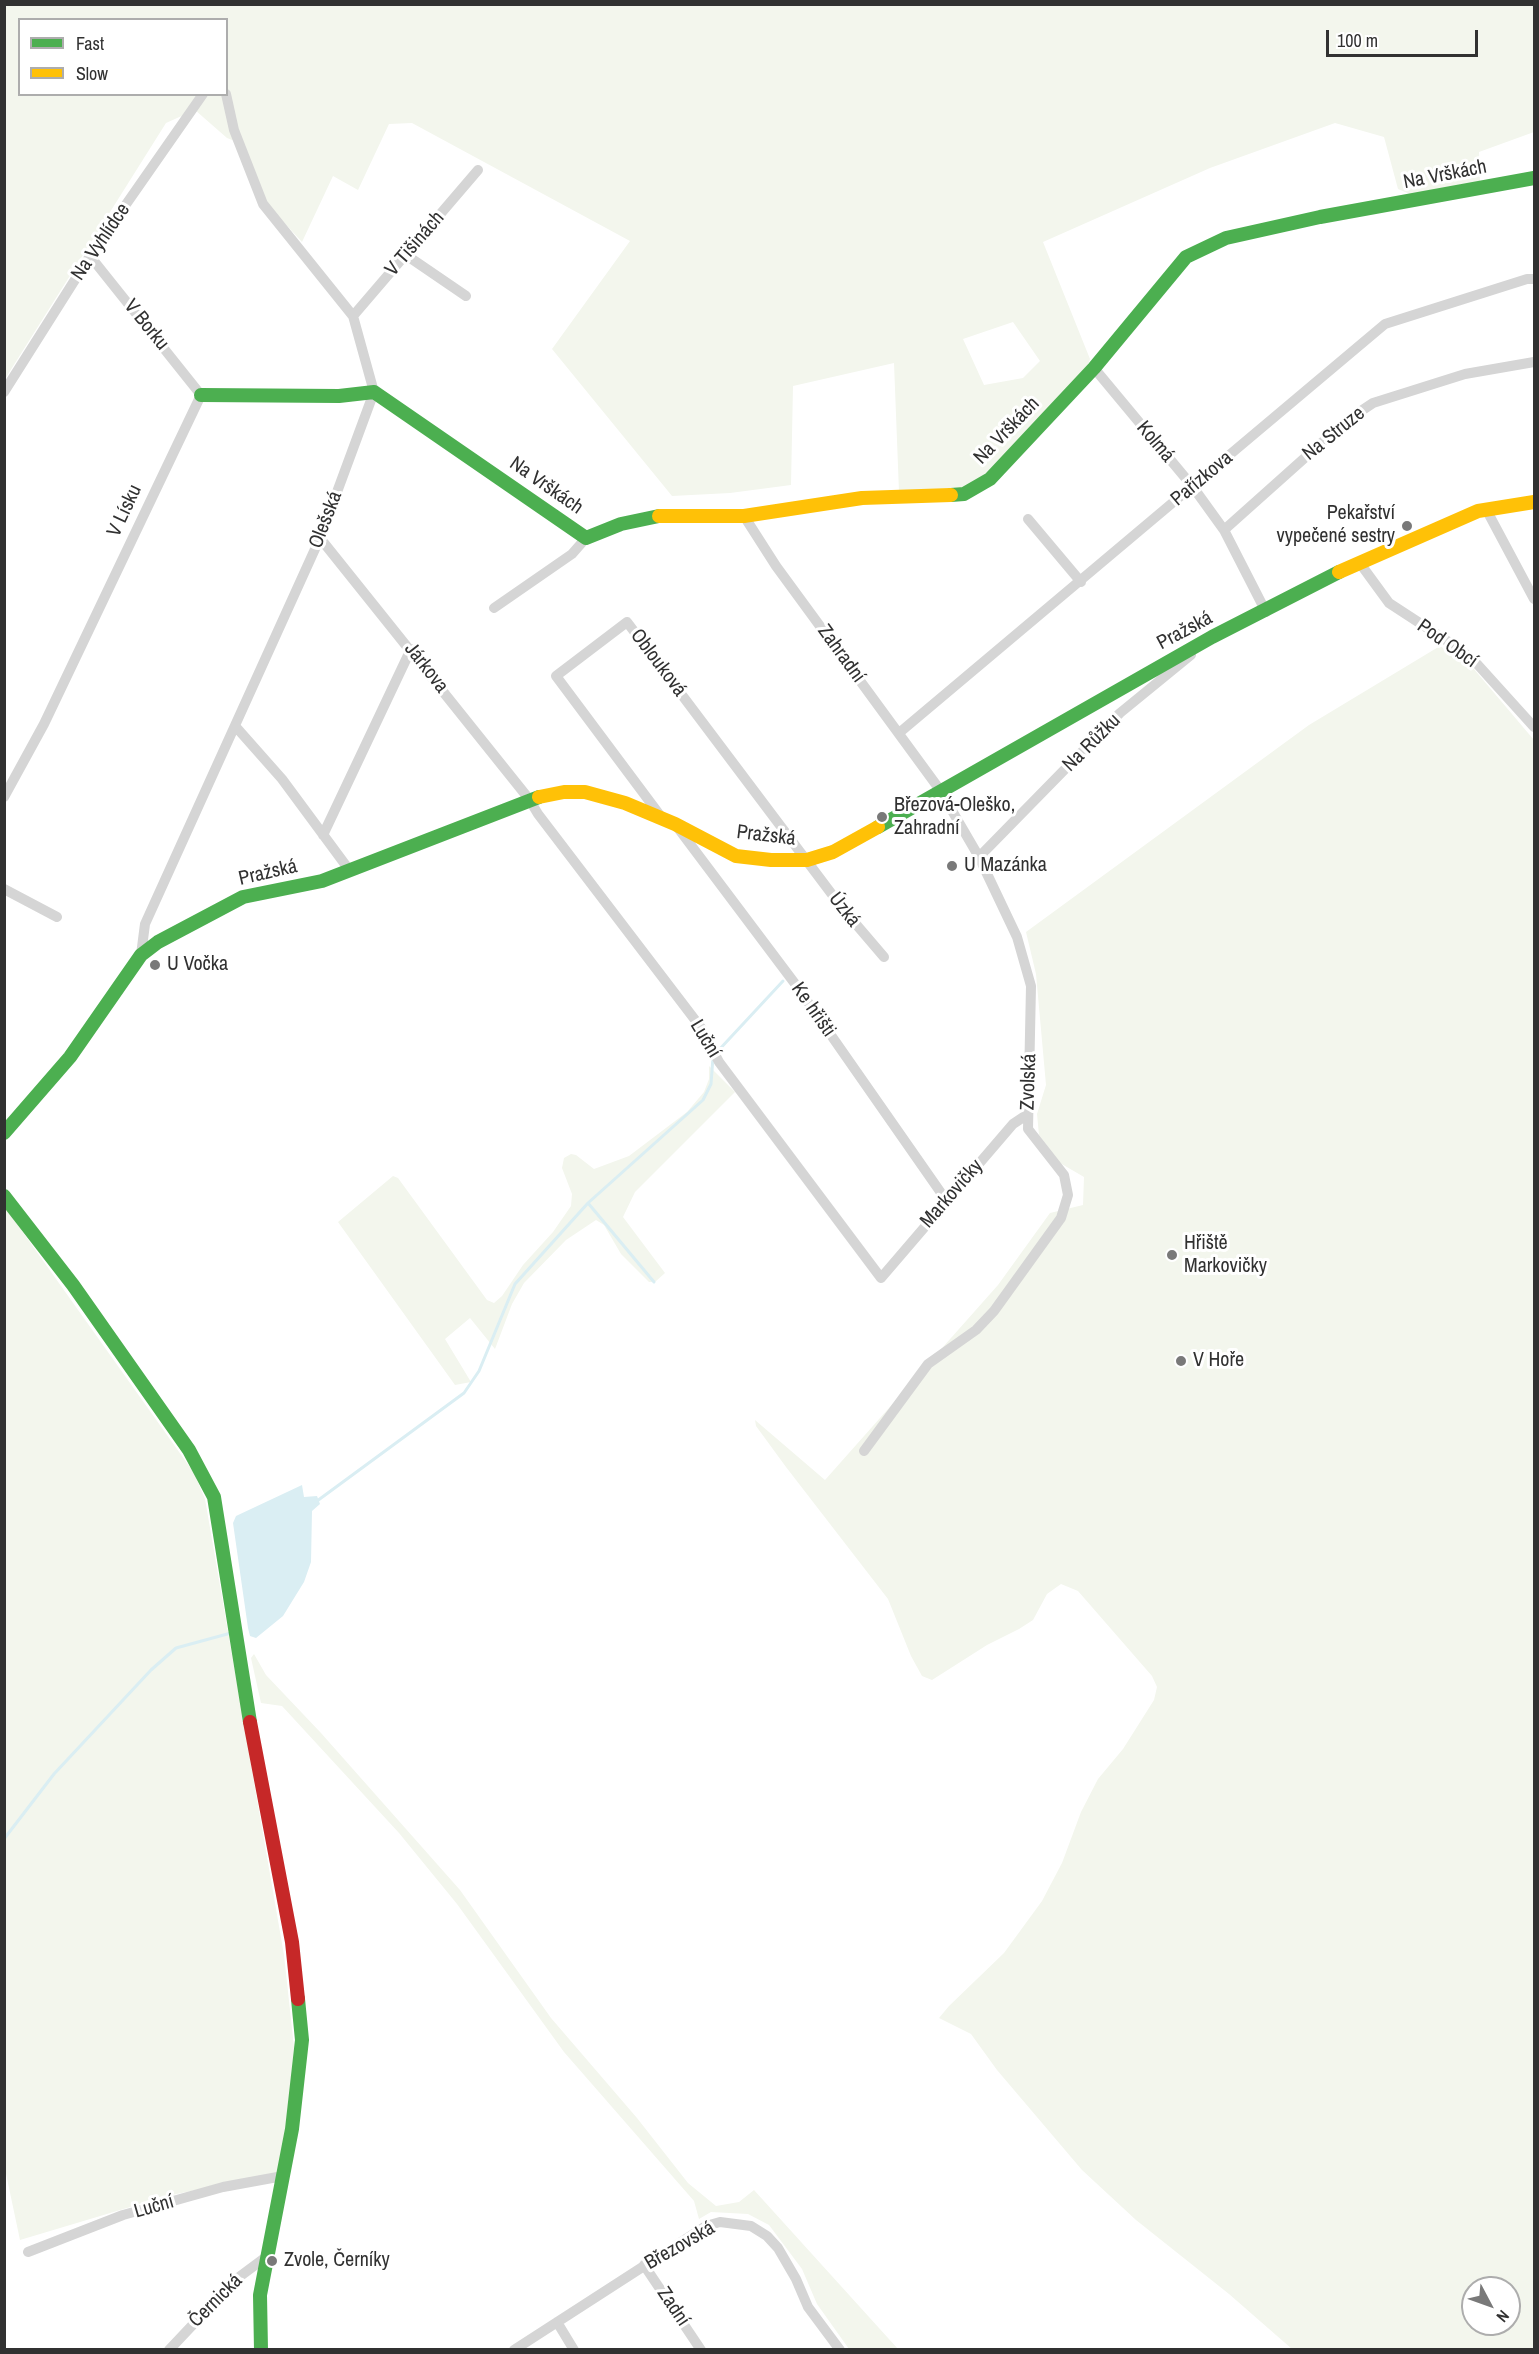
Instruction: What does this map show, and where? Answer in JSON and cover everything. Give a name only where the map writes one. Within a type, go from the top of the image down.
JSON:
[{"type":"street","name":"Na Vyhlídce","points":[[4,392],[90,256],[201,96]]},
{"type":"street","points":[[201,395],[339,396],[374,392],[353,316],[263,204],[234,130],[226,96]]},
{"type":"street","name":"V Tišinách","points":[[353,316],[478,170]]},
{"type":"street","name":"Na Vrškách","points":[[374,392],[586,538],[621,524],[666,514],[744,516],[862,498],[964,494],[990,478],[1094,368],[1186,257],[1226,238],[1320,217],[1534,178]]},
{"type":"street","points":[[406,255],[466,296]]},
{"type":"street","name":"V Borku","points":[[90,256],[201,395]]},
{"type":"street","name":"Pařízkova","points":[[899,733],[1385,324],[1527,279],[1534,279]]},
{"type":"street","name":"Na Struze","points":[[1224,530],[1346,421],[1373,403],[1465,374],[1534,362]]},
{"type":"street","name":"Kolmá","points":[[1094,368],[1193,487],[1224,530],[1266,612]]},
{"type":"street","name":"Olešská","points":[[141,955],[145,924],[320,538],[374,392]]},
{"type":"street","name":"V Lísku","points":[[4,797],[44,724],[201,395]]},
{"type":"street","name":"Pražská","points":[[4,1134],[70,1058],[141,955],[158,942],[243,897],[322,881],[530,799],[564,792],[585,792],[625,803],[669,821],[736,856],[771,860],[807,860],[833,852],[1212,637],[1266,612],[1359,562],[1486,508],[1534,501]]},
{"type":"street","points":[[1486,508],[1534,599]]},
{"type":"street","name":"Zahradní","points":[[744,516],[776,566],[940,790]]},
{"type":"street","points":[[1028,519],[1081,582]]},
{"type":"street","name":"Járkova","points":[[320,538],[530,799]]},
{"type":"street","points":[[494,608],[572,554],[586,538]]},
{"type":"street","name":"Pod Obcí","points":[[1359,562],[1389,603],[1461,650],[1478,665],[1534,728]]},
{"type":"street","name":"Oblouková","points":[[669,821],[556,676],[627,622],[807,860]]},
{"type":"street","name":"Na Růžku","points":[[979,857],[1120,713],[1212,637]]},
{"type":"street","points":[[323,835],[411,649]]},
{"type":"street","points":[[236,727],[282,779],[350,871]]},
{"type":"street","name":"Zvolská","points":[[864,1451],[928,1364],[976,1330],[994,1311],[1061,1218],[1068,1195],[1064,1174],[1028,1129],[1031,986],[1017,937],[979,857],[940,790]]},
{"type":"street","name":"Luční","points":[[530,799],[538,814],[702,1029],[718,1062],[881,1278]]},
{"type":"street","name":"Ke hřišti","points":[[669,821],[796,985],[946,1200]]},
{"type":"street","name":"Úzká","points":[[807,860],[884,957]]},
{"type":"street","points":[[4,889],[57,917]]},
{"type":"street","name":"Markovičky","points":[[881,1278],[1013,1124],[1028,1114]]},
{"type":"street","points":[[4,1196],[73,1285],[182,1440],[214,1497],[259,1774],[292,1942],[302,2040],[292,2129],[260,2295],[261,2349]]},
{"type":"street","name":"Luční","points":[[28,2252],[123,2215],[223,2187],[283,2176]]},
{"type":"street","name":"Březovská","points":[[514,2349],[706,2226],[720,2222],[751,2226],[767,2236],[778,2248],[796,2279],[807,2307],[840,2349]]},
{"type":"street","name":"Černická","points":[[169,2349],[235,2280],[266,2257]]},
{"type":"street","name":"Zadní","points":[[644,2265],[701,2349]]},
{"type":"street","points":[[557,2322],[574,2349]]},
{"type":"shaded area","points":[[5,5],[1534,5],[1534,132],[1479,152],[1480,182],[1412,195],[1398,189],[1384,137],[1335,123],[1210,168],[1043,242],[1090,359],[1087,368],[988,477],[958,489],[899,492],[894,363],[793,386],[791,485],[730,493],[672,496],[552,349],[630,241],[412,123],[389,124],[358,190],[333,176],[302,242],[264,201],[245,145],[227,138],[195,110],[166,123],[5,379]],"holes":[[[1013,322],[1040,361],[1023,378],[984,385],[963,339]]]},
{"type":"shaded area","points":[[1440,646],[1473,668],[1534,740],[1534,2349],[1292,2349],[1229,2294],[1136,2220],[1082,2170],[997,2070],[971,2034],[939,2018],[1004,1953],[1042,1901],[1062,1863],[1081,1812],[1098,1779],[1123,1749],[1154,1700],[1157,1687],[1152,1676],[1078,1591],[1061,1584],[1047,1594],[1033,1620],[987,1645],[932,1680],[922,1676],[911,1656],[888,1599],[786,1467],[756,1426],[755,1420],[825,1480],[998,1285],[1050,1213],[1083,1205],[1084,1177],[1060,1163],[1039,1135],[1037,1114],[1046,1085],[1036,974],[1026,932],[1309,725]]},
{"type":"shaded area","points":[[709,1066],[735,1092],[635,1192],[623,1217],[665,1273],[655,1282],[649,1282],[621,1254],[604,1225],[596,1220],[566,1240],[524,1283],[512,1304],[495,1349],[470,1318],[445,1339],[471,1382],[455,1385],[338,1222],[393,1176],[398,1178],[487,1300],[494,1303],[502,1296],[523,1265],[553,1232],[571,1206],[572,1194],[562,1168],[564,1158],[571,1154],[576,1155],[594,1169],[629,1156],[687,1112],[704,1092],[709,1079]]},
{"type":"shaded area","points":[[7,1210],[194,1473],[205,1499],[284,1955],[294,2047],[278,2173],[167,2196],[20,2240],[5,2169],[4,1213]]},
{"type":"shaded area","points":[[302,1485],[304,1497],[317,1496],[320,1504],[312,1511],[311,1562],[304,1582],[283,1616],[256,1638],[250,1636],[248,1628],[233,1523],[236,1516]]},
{"type":"shaded area","points":[[254,1654],[266,1675],[321,1733],[460,1890],[551,2018],[637,2118],[688,2183],[716,2206],[739,2202],[754,2190],[898,2349],[849,2349],[817,2304],[802,2269],[769,2225],[748,2214],[711,2212],[699,2219],[694,2201],[564,2052],[457,1904],[399,1833],[282,1706],[261,1703],[251,1658]]},
{"type":"waterway","points":[[717,1052],[783,981]]},
{"type":"waterway","points":[[317,1501],[464,1393],[479,1371],[515,1284],[588,1203],[703,1100],[711,1084],[713,1057]]},
{"type":"waterway","points":[[588,1203],[654,1282]]},
{"type":"waterway","points":[[4,1839],[54,1774],[151,1670],[176,1648],[231,1633]]},
{"type":"traffic: fast","points":[[951,495],[964,494],[990,479],[1094,368],[1186,257],[1226,238],[1320,217],[1534,178]]},
{"type":"traffic: fast","points":[[201,395],[339,396],[374,392],[586,538],[621,524],[659,516]]},
{"type":"traffic: fast","points":[[878,827],[1212,637],[1339,572]]},
{"type":"traffic: fast","points":[[4,1133],[70,1057],[141,955],[158,942],[243,897],[322,881],[539,797]]},
{"type":"traffic: fast","points":[[4,1196],[73,1285],[189,1450],[214,1497],[250,1722]]},
{"type":"traffic: fast","points":[[261,2350],[260,2295],[292,2129],[302,2040],[298,1999]]},
{"type":"traffic: slow","points":[[659,516],[744,516],[862,498],[951,495]]},
{"type":"traffic: slow","points":[[1339,572],[1478,511],[1534,502]]},
{"type":"traffic: slow","points":[[539,797],[564,792],[585,792],[625,803],[675,824],[736,856],[771,860],[807,860],[833,852],[878,827]]},
{"type":"traffic: jam","points":[[250,1722],[292,1942],[298,1999]]},
{"type":"place","name":"Pekařství vypečené sestry","points":[[1407,526]]},
{"type":"place","name":"Březová-Oleško, Zahradní","points":[[882,817]]},
{"type":"place","name":"U Mazánka","points":[[952,866]]},
{"type":"place","name":"U Vočka","points":[[155,965]]},
{"type":"place","name":"Hřiště Markovičky","points":[[1172,1255]]},
{"type":"place","name":"V Hoře","points":[[1181,1361]]},
{"type":"place","name":"Zvole, Černíky","points":[[272,2261]]}]
